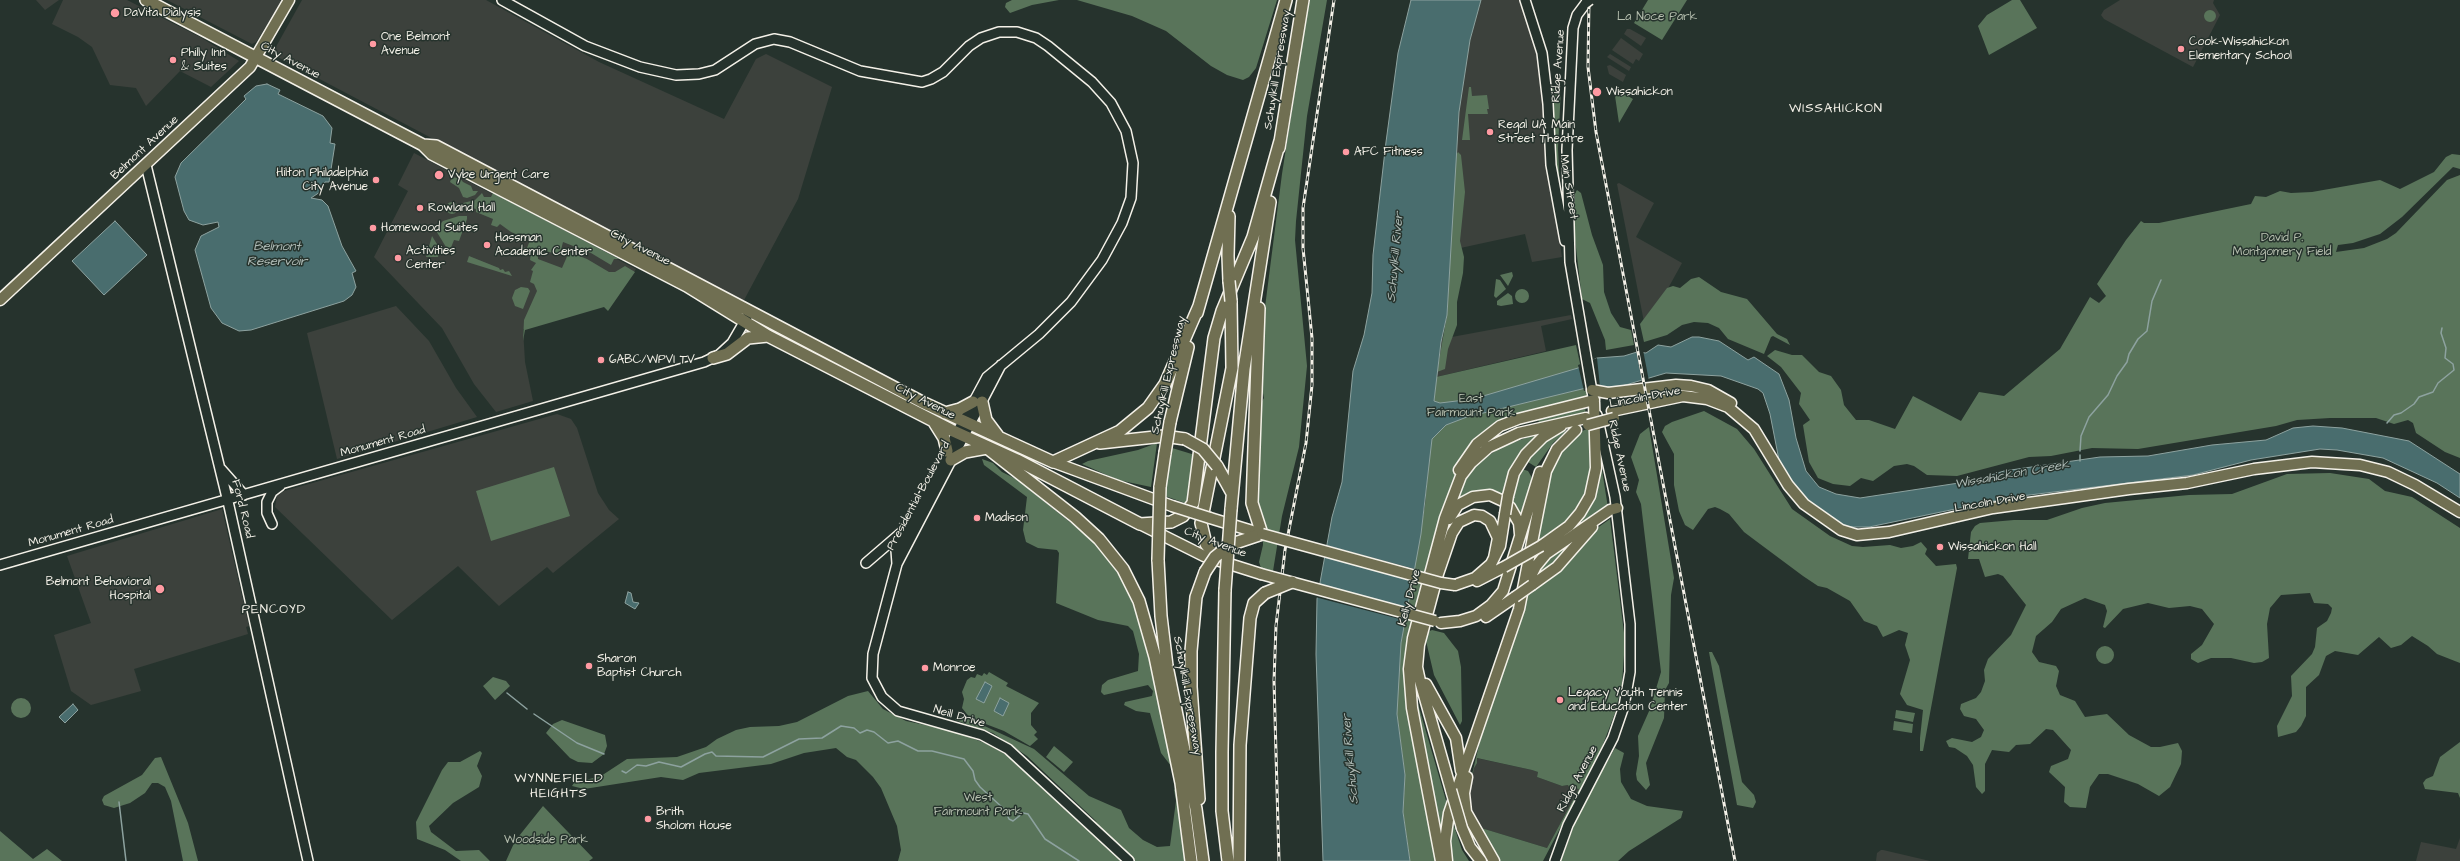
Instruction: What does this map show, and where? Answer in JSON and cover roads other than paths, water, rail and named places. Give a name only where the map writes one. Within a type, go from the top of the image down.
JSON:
[{"type":"highway","name":"City Avenue","points":[[146,0],[423,145],[432,154],[489,179],[944,413],[1053,462]]},
{"type":"highway","name":"Schuylkill Expressway","points":[[1203,861],[1199,829],[1167,666],[1161,616],[1158,560],[1160,487],[1170,422],[1199,306],[1286,0]]},
{"type":"highway","name":"Schuylkill Expressway","points":[[1228,861],[1222,811],[1222,692],[1225,590],[1232,494],[1244,369],[1303,0]]},
{"type":"highway","points":[[1140,524],[1171,522],[1183,516],[1193,503],[1212,352],[1217,324],[1253,237],[1280,142]]},
{"type":"highway","name":"City Avenue","points":[[489,179],[687,286],[768,336],[960,435],[1017,460],[1140,524]]},
{"type":"highway","points":[[1228,563],[1216,556],[1206,544],[1201,523],[1232,368],[1231,301],[1228,256],[1230,197]]},
{"type":"highway","points":[[1199,829],[1199,775],[1192,705],[1191,651],[1196,597],[1205,572],[1215,557],[1224,549],[1248,535],[1262,534],[1254,516],[1253,487],[1258,316],[1264,238]]},
{"type":"highway","points":[[1053,462],[1097,444],[1134,421],[1154,400],[1165,384],[1199,306]]},
{"type":"highway","points":[[713,358],[727,354],[748,338],[768,336]]},
{"type":"highway","points":[[944,413],[978,402],[986,420],[1000,438]]},
{"type":"highway","points":[[932,420],[942,434],[949,455],[987,448],[1088,528],[1116,559],[1134,590],[1151,638],[1178,764],[1191,861]]},
{"type":"highway","points":[[1097,444],[1164,436],[1185,439],[1203,449],[1217,466],[1232,494]]},
{"type":"highway","points":[[1239,861],[1240,745],[1250,618],[1253,605],[1265,593],[1292,582]]},
{"type":"highway","points":[[1221,861],[1222,811]]},
{"type":"main road","name":"Belmont Avenue","points":[[0,300],[250,67],[257,58],[289,0]]},
{"type":"main road","name":"Presidential Boulevard","points":[[502,0],[574,41],[661,73],[684,75],[710,71],[755,44],[774,39],[797,44],[847,67],[910,81],[926,81],[943,72],[969,46],[981,38],[1004,32],[1024,33],[1042,42],[1092,82],[1108,100],[1120,118],[1130,143],[1133,170],[1131,198],[1122,223],[1102,260],[1071,302],[1042,330],[1002,364],[978,402],[909,523],[896,550],[897,564]]},
{"type":"main road","name":"Main Street","points":[[1525,0],[1542,53],[1548,104],[1551,165],[1558,208],[1570,259]]},
{"type":"main road","name":"Ridge Avenue","points":[[1555,861],[1568,825],[1613,738],[1628,683],[1631,648],[1630,624],[1617,508],[1609,463],[1593,397],[1586,360],[1570,259],[1567,133],[1572,35],[1576,19],[1588,2]]},
{"type":"main road","name":"Ford Road","points":[[146,165],[227,500],[308,861]]},
{"type":"main road","name":"Monument Road","points":[[0,566],[713,358],[732,343],[750,312]]},
{"type":"main road","points":[[1452,495],[1458,473],[1465,459],[1477,444],[1494,430],[1518,419],[1608,393],[1676,385],[1698,387],[1714,392],[1731,403],[1742,413],[1749,424]]},
{"type":"main road","name":"Lincoln Drive","points":[[1613,415],[1669,398],[1691,396],[1721,404],[1749,424],[1799,500],[1835,527],[1857,535],[1889,532],[1993,508],[2129,489],[2192,483],[2254,469],[2312,462],[2360,465],[2384,471],[2415,485],[2460,512]]},
{"type":"main road","points":[[1262,534],[1441,583],[1455,585],[1476,582],[1541,546],[1569,526],[1580,513],[1590,496],[1596,468],[1593,397]]},
{"type":"main road","name":"Lincoln Drive","points":[[1576,425],[1613,415],[1685,403],[1705,405],[1722,411],[1738,421],[1750,434],[1784,490],[1799,508],[1838,535],[1856,541],[1890,538],[1996,514],[2121,496],[2193,489],[2255,475],[2313,468],[2351,470],[2380,476],[2409,489],[2460,519]]},
{"type":"main road","points":[[1455,585],[1468,581],[1481,574],[1494,558],[1500,546],[1514,473],[1531,448],[1548,433],[1576,425]]},
{"type":"main road","points":[[1438,622],[1467,620],[1484,610],[1496,600],[1507,584],[1544,462],[1556,444],[1576,425]]},
{"type":"main road","points":[[1447,861],[1447,822],[1481,722],[1519,595],[1546,471],[1557,449],[1576,425]]},
{"type":"main road","name":"Kelly Drive","points":[[1441,861],[1410,699],[1410,653],[1452,495],[1465,470],[1489,447],[1519,433],[1576,425]]},
{"type":"main road","name":"Presidential Boulevard","points":[[897,564],[949,455]]},
{"type":"main road","name":"City Avenue","points":[[1053,462],[1172,506],[1210,518],[1248,535]]},
{"type":"main road","points":[[219,466],[244,495]]},
{"type":"main road","points":[[272,524],[266,509],[266,502],[272,492],[282,484]]},
{"type":"main road","points":[[1441,536],[1454,510],[1468,499],[1484,495],[1507,504],[1519,523],[1519,542]]},
{"type":"main road","name":"City Avenue","points":[[1140,524],[1198,554],[1261,574],[1455,627],[1474,623],[1519,595],[1552,571],[1586,533],[1617,508]]},
{"type":"main road","points":[[1519,595],[1532,572],[1546,554],[1610,510],[1617,508]]},
{"type":"main road","points":[[1449,794],[1418,674],[1417,659],[1420,638],[1452,533],[1459,522],[1474,515],[1482,516],[1490,521],[1498,538],[1494,558]]},
{"type":"main road","points":[[866,563],[897,538],[909,523]]},
{"type":"main road","name":"Neill Drive","points":[[897,564],[872,660],[872,678],[882,697],[898,711],[982,735],[1008,749],[1129,861]]},
{"type":"main road","points":[[1420,638],[1423,676],[1430,694],[1456,738],[1460,755],[1461,779]]},
{"type":"main road","points":[[1410,653],[1414,684],[1461,832],[1474,861]]},
{"type":"main road","points":[[1481,722],[1465,788],[1464,802],[1470,821],[1494,861]]},
{"type":"main road","points":[[1461,832],[1481,861]]},
{"type":"water","points":[[1411,0],[1481,0],[1470,40],[1459,112],[1447,315],[1441,342],[1434,401],[1440,403],[1473,399],[1578,368],[1597,358],[1624,356],[1637,352],[1646,353],[1658,345],[1671,347],[1692,337],[1699,337],[1719,341],[1748,360],[1754,357],[1779,374],[1789,400],[1796,438],[1806,471],[1819,487],[1836,494],[1860,498],[1972,481],[2004,471],[2100,457],[2148,456],[2212,445],[2266,440],[2293,428],[2313,426],[2342,428],[2409,441],[2460,474],[2460,498],[2437,483],[2383,458],[2337,450],[2320,449],[2251,460],[2193,475],[2013,497],[1869,527],[1846,527],[1809,504],[1792,482],[1779,460],[1770,414],[1763,393],[1758,389],[1721,376],[1666,373],[1622,386],[1586,388],[1467,417],[1446,425],[1432,439],[1421,534],[1401,643],[1397,714],[1405,775],[1403,812],[1410,861],[1323,861],[1316,654],[1317,599],[1332,517],[1342,482],[1353,371],[1364,335],[1372,293],[1373,255],[1386,142],[1398,53]]},
{"type":"water","name":"Belmont Reservoir","points":[[267,84],[280,90],[278,94],[323,116],[332,128],[330,143],[335,144],[329,182],[325,182],[320,192],[311,198],[322,200],[328,206],[342,246],[356,271],[352,273],[356,287],[352,295],[344,301],[251,330],[239,331],[222,323],[211,308],[195,250],[201,236],[219,227],[218,222],[203,225],[189,220],[184,211],[175,177],[181,163],[246,99],[244,96],[256,86]]},
{"type":"water","points":[[115,221],[147,255],[104,295],[72,261]]},
{"type":"water","points":[[628,592],[631,593],[633,602],[639,603],[635,609],[625,603]]},
{"type":"water","points":[[985,682],[992,686],[984,703],[976,699]]},
{"type":"water","points":[[1000,698],[1009,703],[1003,716],[994,711]]},
{"type":"water","points":[[73,704],[78,710],[65,723],[59,717]]},
{"type":"waterway","points":[[2080,451],[2081,436],[2089,417],[2108,395],[2138,339],[2147,331],[2152,301],[2161,280]]},
{"type":"waterway","points":[[2387,423],[2394,415],[2401,413],[2414,404],[2419,397],[2433,392],[2438,383],[2454,370],[2453,364],[2445,358],[2446,348],[2441,333],[2442,328]]},
{"type":"waterway","points":[[2080,455],[2080,461]]},
{"type":"waterway","points":[[507,693],[527,709]]},
{"type":"waterway","points":[[534,714],[577,743],[604,754]]},
{"type":"waterway","points":[[622,771],[626,773],[637,765],[646,766],[659,762],[681,767],[705,754],[712,752],[716,756],[763,757],[799,739],[822,738],[841,726],[854,728],[860,733],[867,730],[874,732],[888,743],[898,741],[918,751],[932,751],[964,759],[973,771],[975,780],[980,787],[1004,809],[1009,819],[1013,821],[1023,813],[1028,814],[1045,839],[1079,861]]},
{"type":"waterway","points":[[119,802],[126,861]]},
{"type":"railway","points":[[1279,861],[1274,681],[1276,626],[1285,550],[1306,443],[1312,385],[1312,338],[1303,248],[1303,208],[1334,0]]},
{"type":"railway","points":[[1589,0],[1588,67],[1596,132],[1735,861]]},
{"type":"place","name":"DaVita Dialysis","points":[[115,13]]},
{"type":"place","name":"One Belmont Avenue","points":[[373,44]]},
{"type":"place","name":"Cook-Wissahickon Elementary School","points":[[2181,49]]},
{"type":"place","name":"Philly Inn & Suites","points":[[173,60]]},
{"type":"place","name":"Wissahickon","points":[[1597,92]]},
{"type":"place","name":"Regal UA Main Street Theatre","points":[[1490,132]]},
{"type":"place","name":"AFC Fitness","points":[[1346,152]]},
{"type":"place","name":"Vybe Urgent Care","points":[[439,175]]},
{"type":"place","name":"Hilton Philadelphia City Avenue","points":[[376,180]]},
{"type":"place","name":"Rowland Hall","points":[[420,208]]},
{"type":"place","name":"Homewood Suites","points":[[373,228]]},
{"type":"place","name":"Hassman Academic Center","points":[[487,245]]},
{"type":"place","name":"Activities Center","points":[[398,258]]},
{"type":"place","name":"6ABC/WPVI TV","points":[[601,360]]},
{"type":"place","name":"Madison","points":[[977,518]]},
{"type":"place","name":"Wissahickon Hall","points":[[1940,547]]},
{"type":"place","name":"Belmont Behavioral Hospital","points":[[160,589]]},
{"type":"place","name":"Sharon Baptist Church","points":[[589,666]]},
{"type":"place","name":"Monroe","points":[[925,668]]},
{"type":"place","name":"Legacy Youth Tennis and Education Center","points":[[1560,700]]},
{"type":"place","name":"Brith Sholom House","points":[[648,819]]},
{"type":"district","name":"WISSAHICKON","points":[[1836,109]]},
{"type":"district","name":"PENCOYD","points":[[274,610]]},
{"type":"district","name":"WYNNEFIELD HEIGHTS","points":[[559,786]]},
{"type":"park label","name":"La Noce Park","points":[[1657,17]]},
{"type":"park label","name":"David P. Montgomery Field","points":[[2282,245]]},
{"type":"park label","name":"East Fairmount Park","points":[[1471,406]]},
{"type":"park label","name":"West Fairmount Park","points":[[978,805]]},
{"type":"park label","name":"Woodside Park","points":[[546,840]]},
{"type":"water label","name":"Schuylkill River","points":[[1396,257]]},
{"type":"water label","name":"Wissahickon Creek","points":[[2012,475]]},
{"type":"water label","name":"Schuylkill River","points":[[1351,759]]}]
